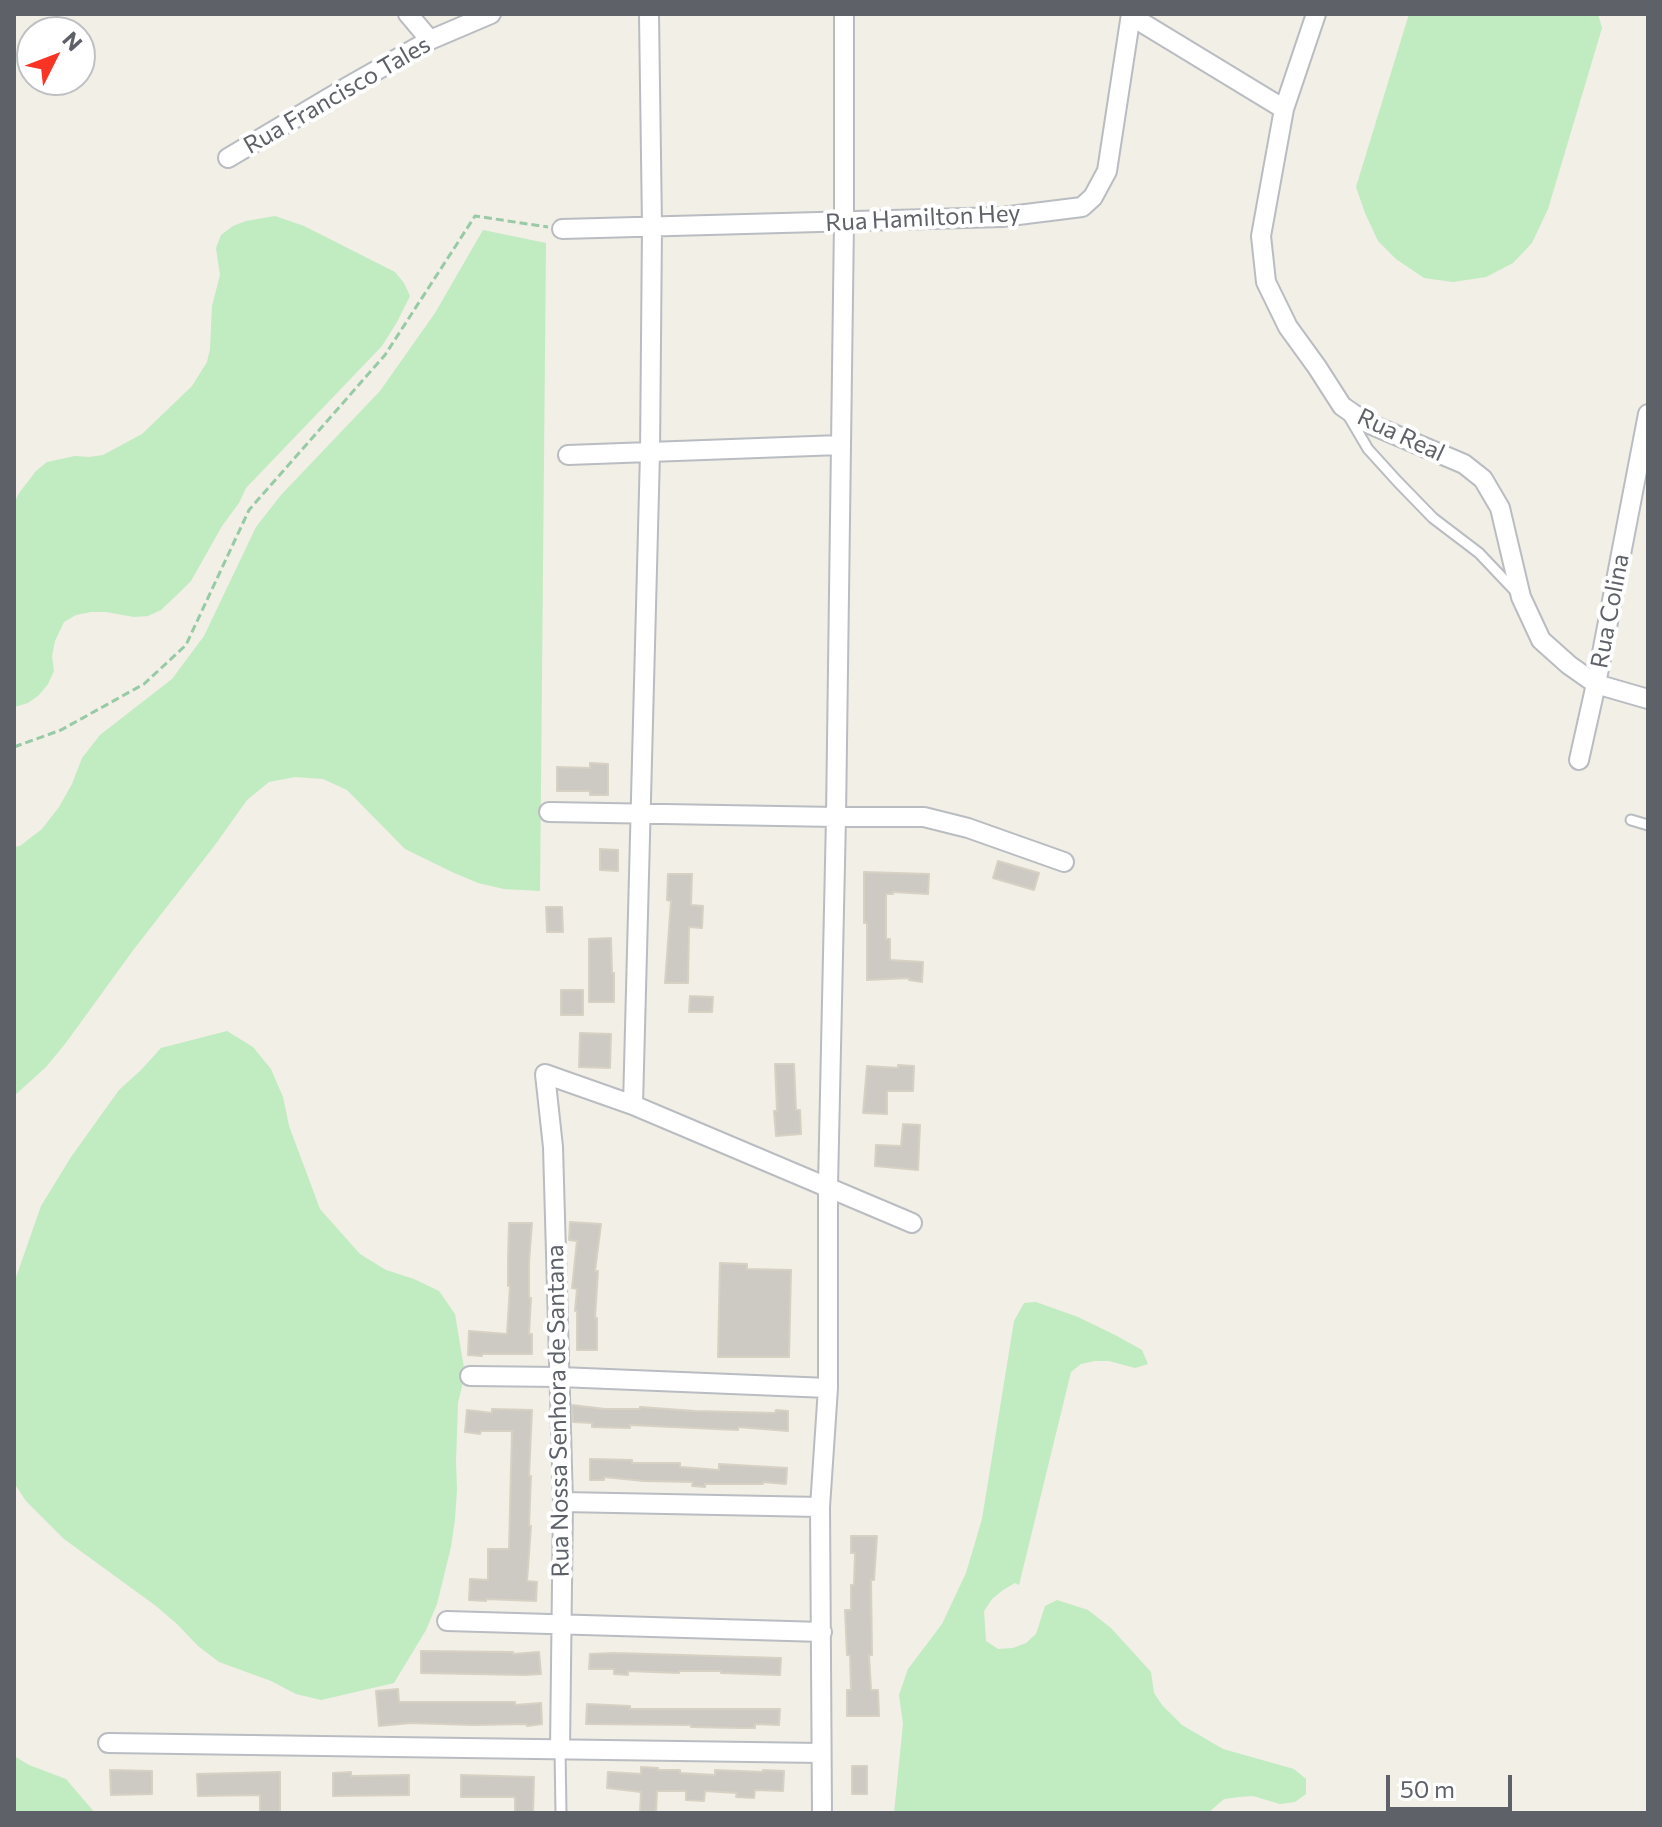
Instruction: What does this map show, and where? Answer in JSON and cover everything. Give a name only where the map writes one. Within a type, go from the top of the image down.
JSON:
[{"type":"street","points":[[408,14],[430,40]]},
{"type":"street","name":"Rua Francisco Tales","points":[[228,158],[430,40],[491,14]]},
{"type":"street","points":[[649,14],[652,227],[650,453],[633,1105],[912,1223]]},
{"type":"street","points":[[822,1813],[820,1507],[828,1388],[828,1186],[844,222],[844,14]]},
{"type":"street","name":"Rua Real","points":[[1316,14],[1284,109],[1261,236],[1266,282],[1288,327],[1342,406],[1365,422],[1464,464],[1483,479],[1500,508],[1521,597],[1541,640],[1596,684],[1648,699]]},
{"type":"street","points":[[1131,15],[1284,109]]},
{"type":"street","name":"Rua Hamilton Hey","points":[[562,229],[1002,217],[1082,207],[1093,197],[1107,171],[1131,15]]},
{"type":"street","name":"Rua Colina","points":[[1579,760],[1648,414]]},
{"type":"street","points":[[568,455],[840,445]]},
{"type":"street","points":[[549,812],[924,817],[968,828],[1064,862]]},
{"type":"street","name":"Rua Nossa Senhora de Santana","points":[[560,1749],[563,1502],[553,1147],[545,1074],[633,1105]]},
{"type":"street","points":[[470,1376],[828,1388]]},
{"type":"street","points":[[563,1502],[820,1507]]},
{"type":"street","points":[[447,1621],[822,1632]]},
{"type":"street","points":[[108,1743],[821,1753]]},
{"type":"lane","points":[[1342,406],[1368,449],[1398,482],[1433,518],[1479,553],[1521,597]]},
{"type":"lane","points":[[1631,820],[1648,825]]},
{"type":"lane","points":[[560,1749],[561,1813]]},
{"type":"path","points":[[14,747],[61,730],[144,684],[186,645],[249,510],[385,355],[475,216],[562,229]]},
{"type":"green space","points":[[1409,14],[1598,14],[1602,28],[1548,209],[1532,243],[1513,263],[1486,277],[1453,282],[1424,278],[1396,259],[1378,241],[1356,187]]},
{"type":"green space","points":[[275,216],[304,226],[395,272],[410,296],[397,322],[382,346],[246,488],[191,581],[161,610],[148,616],[91,612],[64,622],[55,641],[52,656],[54,671],[48,684],[28,703],[14,707],[14,504],[19,493],[47,462],[75,456],[103,455],[142,434],[192,386],[207,362],[210,349],[212,306],[220,275],[216,248],[221,235],[246,221]]},
{"type":"green space","points":[[483,230],[546,243],[540,891],[504,889],[478,883],[405,849],[347,790],[323,779],[295,777],[269,782],[247,800],[65,1044],[46,1067],[14,1096],[14,847],[20,846],[42,829],[59,807],[82,758],[100,735],[172,679],[204,636],[256,527],[281,495],[380,391],[435,313]]},
{"type":"green space","points":[[227,1031],[253,1047],[271,1069],[320,1209],[360,1254],[386,1270],[439,1291],[455,1314],[465,1374],[458,1403],[457,1490],[451,1547],[437,1604],[426,1630],[394,1683],[321,1700],[296,1694],[271,1681],[219,1662],[156,1606],[64,1539],[26,1501],[14,1483],[14,1283],[41,1206],[71,1157],[119,1090],[161,1048]]},
{"type":"green space","points":[[1036,1302],[1078,1317],[1117,1336],[1142,1350],[1148,1364],[1135,1368],[1109,1361],[1095,1361],[1081,1364],[1071,1372],[1019,1585],[1015,1583],[1003,1590],[984,1611],[986,1641],[998,1649],[1026,1643],[1036,1634],[1045,1606],[1057,1600],[1088,1610],[1111,1628],[1151,1672],[1154,1693],[1182,1725],[1223,1749],[1294,1769],[1306,1779],[1306,1794],[1295,1802],[1280,1804],[1253,1796],[1239,1797],[1224,1799],[1208,1813],[894,1813],[903,1724],[899,1695],[908,1669],[942,1624],[966,1573],[982,1519],[1014,1321],[1024,1303]]},
{"type":"green space","points":[[14,1756],[66,1779],[95,1813],[14,1813]]},
{"type":"building","points":[[590,763],[608,764],[608,795],[590,795],[590,791],[557,791],[557,767],[590,768]]},
{"type":"building","points":[[600,849],[618,850],[618,871],[600,870]]},
{"type":"building","points":[[998,861],[1039,873],[1034,890],[993,878]]},
{"type":"building","points":[[864,872],[929,874],[928,894],[886,894],[886,939],[890,939],[890,960],[923,962],[922,982],[909,978],[867,980]]},
{"type":"building","points":[[668,874],[692,874],[691,905],[703,906],[702,928],[689,927],[688,983],[665,983],[671,901],[667,900]]},
{"type":"building","points":[[546,907],[562,907],[563,932],[547,932]]},
{"type":"building","points":[[611,938],[614,1002],[589,1002],[589,939]]},
{"type":"building","points":[[561,990],[583,990],[583,1015],[561,1015]]},
{"type":"building","points":[[690,996],[713,997],[712,1012],[689,1012]]},
{"type":"building","points":[[580,1033],[611,1034],[610,1068],[579,1067]]},
{"type":"building","points":[[775,1064],[794,1064],[796,1110],[800,1110],[801,1134],[776,1136]]},
{"type":"building","points":[[898,1065],[914,1066],[913,1091],[887,1091],[887,1114],[863,1113],[867,1066],[898,1068]]},
{"type":"building","points":[[903,1124],[920,1125],[918,1170],[875,1166],[876,1145],[901,1146]]},
{"type":"building","points":[[570,1222],[601,1224],[595,1271],[598,1271],[595,1318],[597,1350],[577,1350],[577,1289],[572,1288],[577,1241],[569,1240]]},
{"type":"building","points":[[509,1223],[532,1223],[529,1334],[532,1334],[532,1354],[468,1355],[469,1331],[507,1334]]},
{"type":"building","points":[[720,1263],[747,1264],[747,1269],[791,1270],[789,1357],[718,1357]]},
{"type":"building","points":[[572,1405],[605,1409],[788,1411],[788,1431],[738,1427],[738,1430],[630,1425],[630,1428],[592,1427],[592,1423],[573,1422]]},
{"type":"building","points":[[492,1409],[532,1410],[527,1581],[537,1582],[536,1601],[469,1600],[470,1579],[488,1580],[488,1549],[509,1549],[512,1431],[465,1432],[467,1410],[492,1413]]},
{"type":"building","points":[[590,1459],[680,1463],[680,1467],[719,1470],[719,1464],[787,1468],[786,1484],[705,1484],[705,1487],[692,1486],[693,1482],[604,1477],[604,1480],[590,1480]]},
{"type":"building","points":[[851,1536],[877,1536],[874,1580],[871,1580],[872,1655],[869,1655],[871,1690],[878,1690],[879,1716],[847,1716],[847,1690],[851,1690],[845,1610],[851,1610],[855,1553],[851,1553]]},
{"type":"building","points":[[421,1651],[539,1652],[541,1674],[421,1673]]},
{"type":"building","points":[[590,1654],[781,1658],[780,1675],[721,1671],[628,1671],[628,1675],[614,1674],[614,1669],[589,1669]]},
{"type":"building","points":[[398,1689],[399,1702],[541,1703],[542,1724],[411,1723],[379,1726],[376,1691]]},
{"type":"building","points":[[587,1704],[630,1706],[630,1709],[780,1709],[779,1725],[755,1724],[755,1728],[741,1728],[586,1724]]},
{"type":"building","points":[[852,1766],[867,1766],[867,1794],[852,1794]]},
{"type":"building","points":[[641,1767],[715,1775],[715,1770],[784,1771],[783,1791],[755,1790],[754,1798],[736,1797],[737,1793],[705,1791],[704,1801],[686,1800],[686,1791],[657,1791],[656,1813],[640,1813],[641,1792],[607,1788],[608,1772],[641,1774]]},
{"type":"building","points":[[110,1770],[152,1771],[152,1794],[111,1795]]},
{"type":"building","points":[[280,1772],[280,1813],[260,1813],[260,1795],[198,1796],[197,1774]]},
{"type":"building","points":[[351,1772],[351,1776],[409,1775],[409,1795],[333,1796],[333,1773]]},
{"type":"building","points":[[461,1775],[534,1777],[533,1813],[515,1813],[515,1797],[461,1797]]}]
